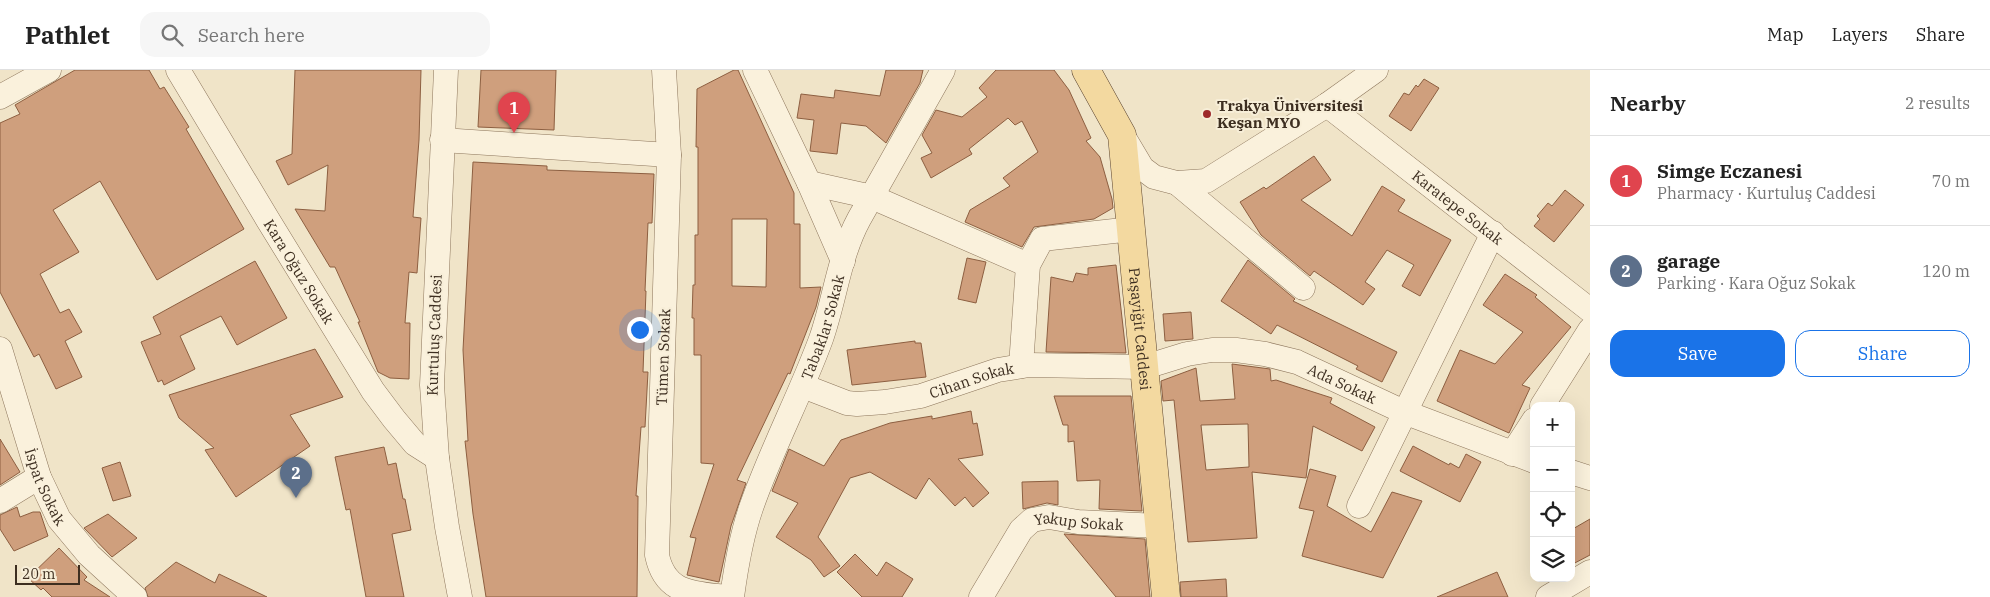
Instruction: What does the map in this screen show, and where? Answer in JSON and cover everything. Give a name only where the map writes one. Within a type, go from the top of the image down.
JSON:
[{"type":"main road","name":"Paşayiğit Caddesi","points":[[1086,70],[1122,135],[1166,597]]},
{"type":"street","points":[[0,97],[49,70]]},
{"type":"street","name":"Kara Oğuz Sokak","points":[[178,70],[373,391],[415,444],[437,458]]},
{"type":"street","name":"Kurtuluş Caddesi","points":[[446,70],[432,354],[432,406],[447,527],[460,597]]},
{"type":"street","name":"Tümen Sokak","points":[[664,70],[669,155],[657,556],[659,566],[671,584],[692,593],[726,597]]},
{"type":"street","points":[[755,70],[810,183],[842,261]]},
{"type":"street","name":"Tabaklar Sokak","points":[[732,597],[736,566],[752,507],[803,386],[831,309],[842,261],[852,231],[943,70]]},
{"type":"street","points":[[1022,366],[1028,265],[1042,239],[1130,218],[1131,190],[1138,180],[1149,177],[1168,181],[1196,183],[1213,177],[1327,105],[1376,70]]},
{"type":"street","name":"Karatepe Sokak","points":[[1327,105],[1590,310]]},
{"type":"street","points":[[1122,135],[1142,168],[1168,181],[1303,288]]},
{"type":"street","points":[[442,140],[669,155]]},
{"type":"street","points":[[810,183],[872,197],[1028,265]]},
{"type":"street","points":[[1359,506],[1493,233]]},
{"type":"street","points":[[1545,402],[1590,330]]},
{"type":"street","name":"İspat Sokak","points":[[0,349],[39,477],[59,519],[72,536],[108,573],[135,597]]},
{"type":"street","name":"Ada Sokak","points":[[1145,367],[1188,354],[1212,350],[1236,350],[1265,354],[1297,362],[1404,412],[1523,457]]},
{"type":"street","name":"Cihan Sokak","points":[[803,386],[848,403],[857,404],[921,396],[998,370],[1022,366],[1145,367]]},
{"type":"street","points":[[1523,457],[1530,433]]},
{"type":"street","points":[[1575,473],[1590,478]]},
{"type":"street","points":[[0,501],[39,477]]},
{"type":"street","name":"Yakup Sokak","points":[[980,597],[1021,530],[1032,520],[1048,517],[1078,522],[1158,526]]},
{"type":"street","points":[[1554,596],[1590,572]]},
{"type":"building","points":[[75,70],[149,70],[160,89],[164,87],[189,127],[186,129],[244,229],[157,280],[100,181],[53,210],[79,252],[40,274],[60,313],[69,309],[82,332],[65,341],[82,377],[56,389],[39,354],[34,357],[0,292],[0,123],[20,114],[15,105]]},
{"type":"building","points":[[295,70],[421,70],[419,140],[413,217],[421,218],[417,273],[409,272],[405,323],[410,323],[409,379],[390,378],[378,372],[358,322],[360,322],[335,267],[330,267],[295,209],[325,211],[328,165],[288,185],[276,161],[292,154]]},
{"type":"building","points":[[481,70],[556,70],[554,130],[478,127]]},
{"type":"building","points":[[734,70],[738,70],[794,193],[794,224],[800,224],[800,288],[821,287],[816,307],[790,374],[788,373],[737,480],[746,483],[731,526],[719,582],[687,575],[696,538],[690,537],[714,464],[701,463],[701,355],[694,355],[694,318],[692,318],[693,285],[695,285],[695,235],[698,235],[697,89]],"holes":[[[732,219],[767,219],[766,287],[732,286]]]},
{"type":"building","points":[[886,70],[923,70],[920,83],[886,143],[866,126],[841,123],[837,154],[810,151],[814,120],[797,118],[801,94],[834,98],[835,90],[880,96]]},
{"type":"building","points":[[996,70],[1054,70],[1069,90],[1091,138],[1086,141],[1100,157],[1113,208],[1094,219],[1034,227],[1022,247],[965,222],[970,210],[1010,186],[1003,178],[1038,152],[1022,121],[1015,125],[1008,118],[969,149],[972,154],[931,178],[921,158],[932,153],[922,135],[936,110],[962,117],[987,97],[979,88]]},
{"type":"building","points":[[1424,79],[1439,88],[1411,131],[1389,116],[1404,93],[1409,95],[1416,85],[1418,87]]},
{"type":"building","points":[[1314,156],[1331,180],[1301,200],[1352,236],[1382,186],[1405,200],[1398,211],[1451,240],[1420,296],[1402,286],[1414,265],[1387,250],[1365,282],[1375,289],[1363,305],[1314,271],[1310,276],[1261,235],[1240,202],[1264,187],[1266,189]]},
{"type":"building","points":[[473,162],[547,166],[547,170],[654,174],[652,223],[648,223],[645,291],[643,372],[648,372],[645,427],[641,427],[636,496],[638,496],[637,597],[486,597],[473,514],[465,441],[468,441],[463,350]]},
{"type":"building","points":[[1565,190],[1584,205],[1554,242],[1534,226],[1540,219],[1537,216],[1548,203],[1552,206]]},
{"type":"building","points":[[967,258],[986,262],[976,303],[958,299]]},
{"type":"building","points":[[1248,260],[1295,299],[1293,301],[1397,352],[1382,382],[1356,369],[1358,366],[1277,325],[1271,334],[1221,301]]},
{"type":"building","points":[[255,261],[287,318],[237,345],[221,316],[180,336],[195,369],[164,385],[162,380],[158,382],[141,342],[161,334],[153,317]]},
{"type":"building","points":[[1116,265],[1126,353],[1046,352],[1051,277],[1073,282],[1076,273],[1088,275],[1088,268]]},
{"type":"building","points":[[1505,274],[1537,295],[1535,297],[1571,327],[1522,385],[1530,388],[1509,433],[1437,401],[1460,350],[1495,364],[1523,332],[1483,305]]},
{"type":"building","points":[[1191,312],[1193,339],[1165,341],[1163,314]]},
{"type":"building","points":[[915,341],[915,343],[921,343],[926,377],[852,385],[847,350]]},
{"type":"building","points":[[315,349],[343,397],[290,415],[310,446],[236,497],[205,450],[214,448],[179,418],[169,395]]},
{"type":"building","points":[[1232,364],[1270,369],[1271,381],[1276,380],[1332,398],[1330,403],[1375,427],[1362,451],[1313,426],[1306,478],[1252,472],[1257,538],[1188,542],[1174,400],[1163,401],[1161,381],[1196,368],[1200,401],[1235,399]],"holes":[[[1248,424],[1249,467],[1206,470],[1201,425]]]},
{"type":"building","points":[[1054,396],[1131,396],[1142,511],[1099,509],[1100,480],[1077,481],[1074,441],[1068,442],[1068,425],[1063,425]]},
{"type":"building","points":[[971,411],[973,424],[977,423],[983,455],[958,459],[989,493],[973,507],[965,497],[955,506],[929,478],[916,499],[870,472],[850,478],[818,537],[840,566],[824,577],[811,560],[776,537],[798,503],[772,491],[789,449],[824,466],[841,440],[890,423],[932,416],[932,419]]},
{"type":"building","points":[[0,439],[20,472],[0,485]]},
{"type":"building","points":[[1413,446],[1449,465],[1450,463],[1459,468],[1466,454],[1481,462],[1460,502],[1400,471]]},
{"type":"building","points":[[384,447],[388,465],[396,463],[411,530],[392,534],[404,597],[366,597],[350,509],[346,510],[335,457]]},
{"type":"building","points":[[120,462],[131,496],[113,501],[102,468]]},
{"type":"building","points":[[1310,469],[1336,476],[1327,506],[1371,532],[1392,492],[1422,501],[1383,578],[1302,556],[1314,511],[1299,508]]},
{"type":"building","points":[[1058,481],[1058,505],[1047,503],[1023,509],[1022,482]]},
{"type":"building","points":[[17,507],[20,517],[33,512],[40,512],[48,536],[14,551],[0,529],[0,515]]},
{"type":"building","points":[[108,514],[137,538],[112,557],[84,528]]},
{"type":"building","points":[[1590,519],[1590,555],[1575,563],[1575,537],[1575,528]]},
{"type":"building","points":[[1064,534],[1145,539],[1150,597],[1116,597]]},
{"type":"building","points":[[59,548],[87,577],[84,580],[110,597],[52,597],[28,578]]},
{"type":"building","points":[[855,554],[877,576],[886,562],[913,579],[902,597],[862,597],[837,572]]},
{"type":"building","points":[[176,562],[215,583],[219,574],[267,597],[148,597],[145,588]]},
{"type":"building","points":[[1497,572],[1508,597],[1437,597]]},
{"type":"building","points":[[1226,579],[1227,597],[1181,597],[1180,582]]},
{"type":"place","name":"Trakya Üniversitesi Keşan MYO","points":[[1207,114]]},
{"type":"place","name":"Simge Eczanesi","points":[[514,133]]},
{"type":"place","name":"garage","points":[[296,498]]}]
